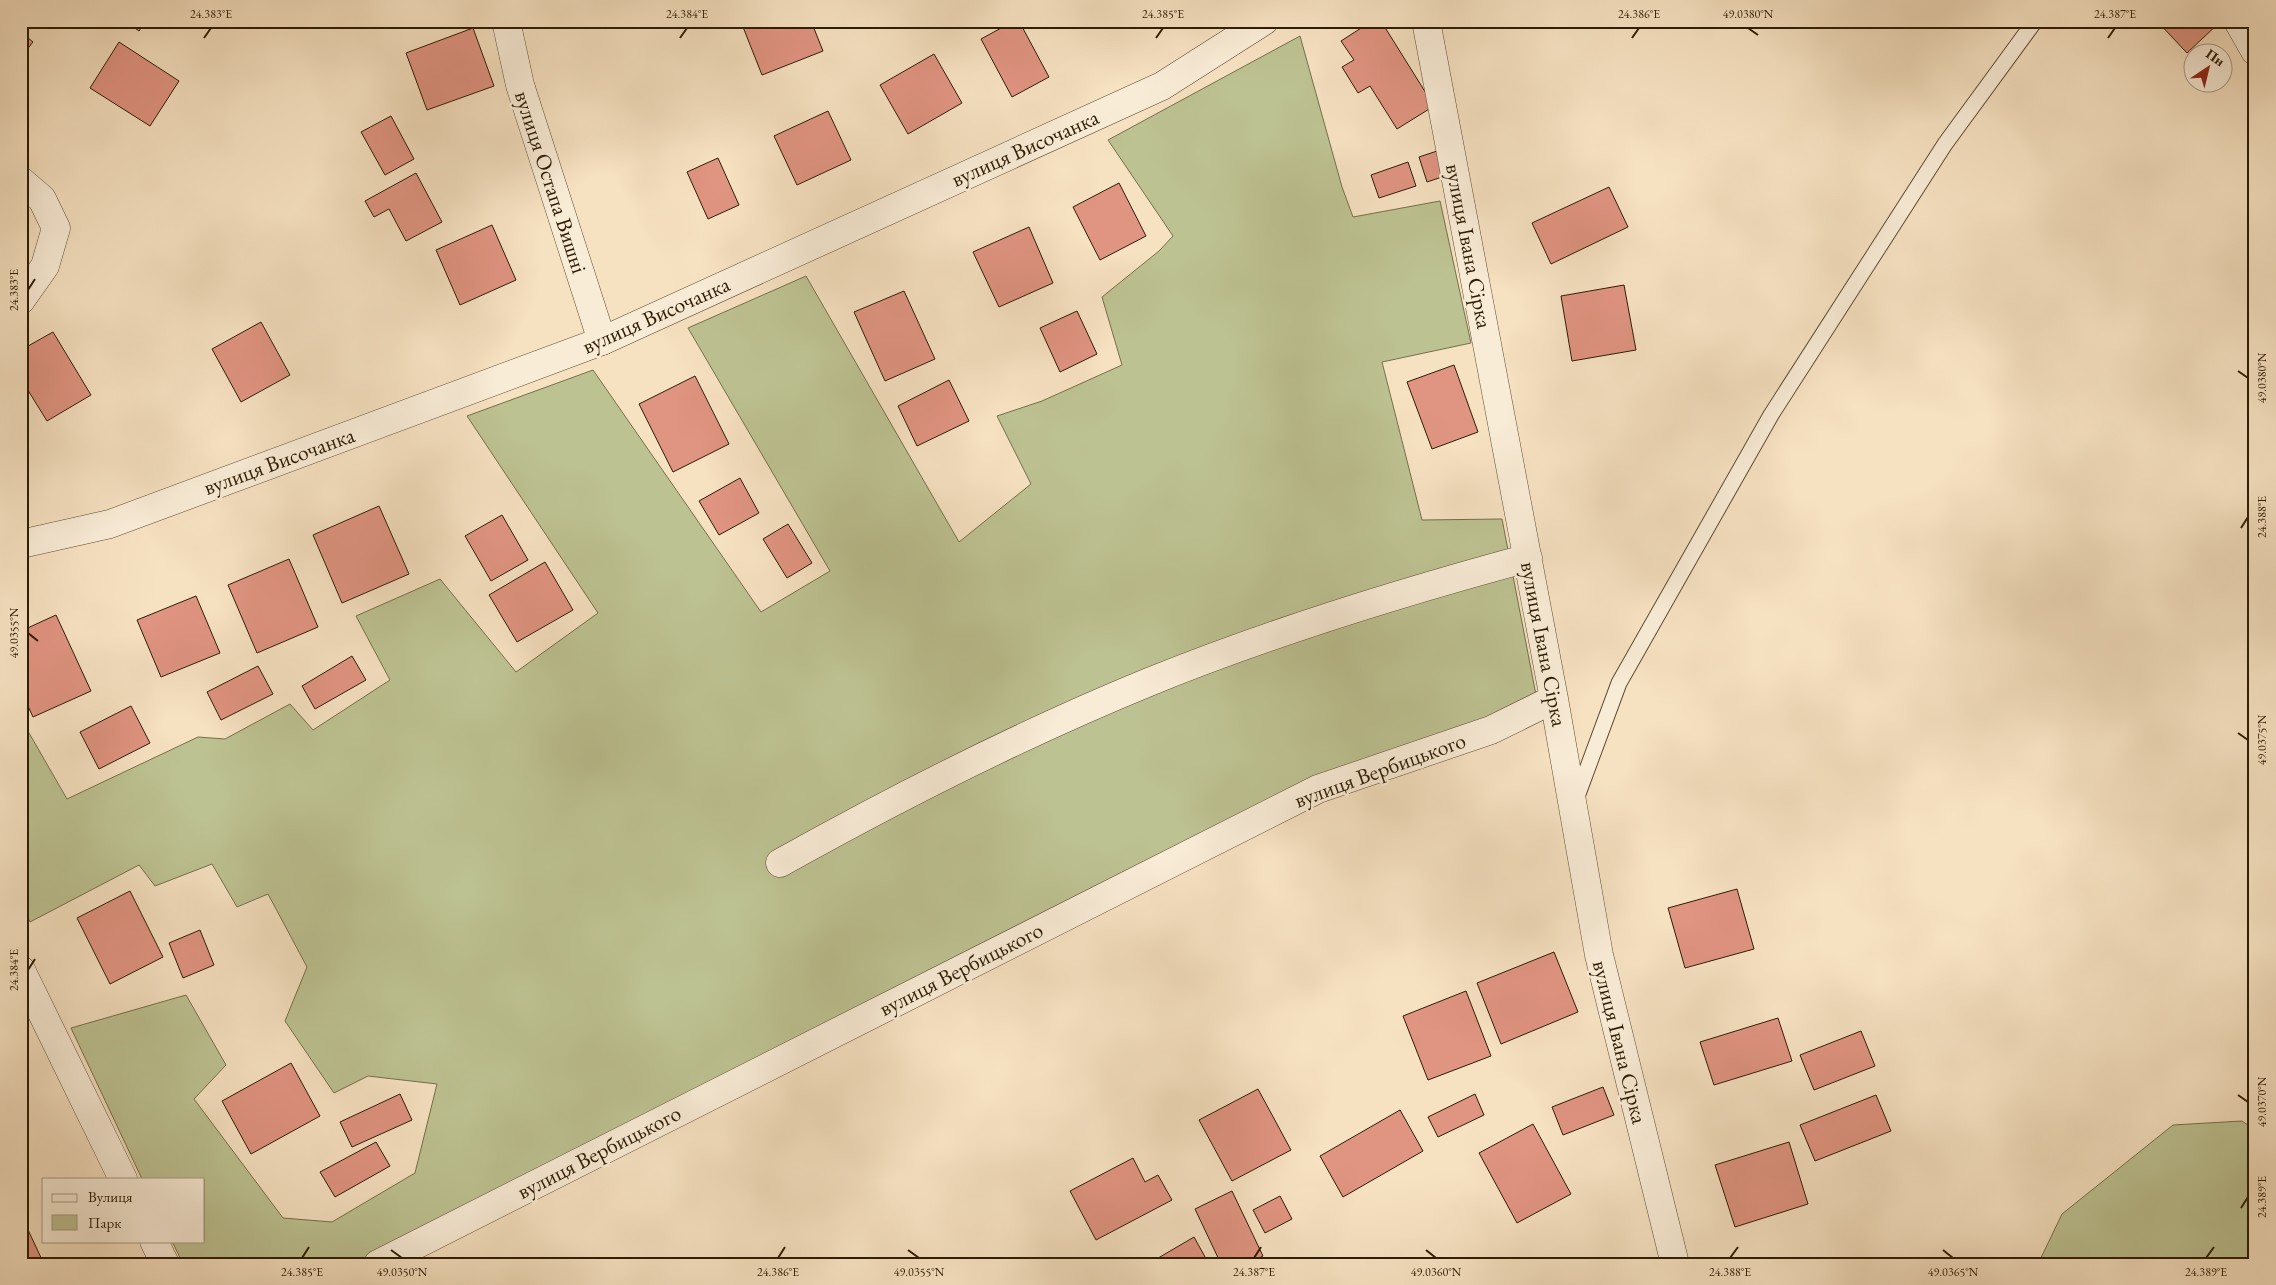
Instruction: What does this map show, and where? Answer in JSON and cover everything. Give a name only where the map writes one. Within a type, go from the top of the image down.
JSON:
[{"type":"street","name":"вулиця Остапа Вишні","points":[[506,21],[520,85],[602,341]]},
{"type":"street","name":"вулиця Височанка","points":[[21,544],[110,524],[602,341],[1162,86],[1264,21]]},
{"type":"street","name":"вулиця Івана Сірка","points":[[1426,21],[1574,806],[1599,955],[1675,1264]]},
{"type":"street","points":[[2238,21],[2255,51]]},
{"type":"street","points":[[21,181],[42,199],[56,228],[45,266],[21,300]]},
{"type":"street","points":[[780,863],[870,813],[961,767],[1148,682],[1244,645],[1342,612],[1439,582],[1528,558]]},
{"type":"street","name":"вулиця Вербицького","points":[[378,1264],[1318,789],[1491,730],[1554,699]]},
{"type":"street","points":[[21,970],[123,1178]]},
{"type":"street","points":[[154,1242],[165,1264]]},
{"type":"lane","points":[[1574,806],[1619,683],[1771,415],[1945,144],[2035,21]]},
{"type":"green space","points":[[1300,36],[1342,187],[1353,217],[1440,201],[1471,343],[1382,362],[1422,520],[1502,519],[1536,695],[388,1264],[183,1264],[172,1242],[205,1242],[205,1178],[142,1178],[71,1028],[186,995],[226,1065],[194,1099],[283,1218],[332,1222],[415,1173],[437,1084],[368,1076],[334,1093],[285,1021],[307,967],[268,894],[237,907],[212,864],[155,886],[139,865],[30,922],[21,905],[21,719],[67,799],[198,737],[225,739],[290,704],[313,730],[390,680],[356,616],[440,579],[516,672],[598,613],[467,416],[593,370],[761,612],[830,571],[688,328],[806,276],[959,542],[1031,484],[997,416],[1042,401],[1122,365],[1102,297],[1159,251],[1173,236],[1108,140]]},
{"type":"green space","points":[[2242,1121],[2255,1130],[2255,1264],[2038,1264],[2062,1214],[2173,1125]]},
{"type":"building","points":[[125,21],[146,21],[139,31]]},
{"type":"building","points":[[309,21],[330,21],[311,28]]},
{"type":"building","points":[[758,21],[811,21],[823,51],[762,75],[743,27]]},
{"type":"building","points":[[1014,21],[1019,21],[1049,77],[1012,97],[981,39]]},
{"type":"building","points":[[1372,21],[1381,21],[1434,106],[1397,129],[1370,86],[1358,93],[1342,67],[1354,60],[1341,41]]},
{"type":"building","points":[[2157,21],[2217,21],[2219,23],[2199,42],[2184,42],[2184,50]]},
{"type":"building","points":[[473,28],[494,86],[427,110],[406,53]]},
{"type":"building","points":[[21,32],[33,42],[21,57]]},
{"type":"building","points":[[119,42],[179,81],[150,126],[90,88]]},
{"type":"building","points":[[934,54],[962,103],[908,134],[880,85]]},
{"type":"building","points":[[828,111],[851,160],[797,185],[774,136]]},
{"type":"building","points":[[391,116],[414,159],[385,175],[361,132]]},
{"type":"building","points":[[1437,151],[1445,176],[1427,182],[1419,157]]},
{"type":"building","points":[[718,158],[739,205],[708,219],[687,172]]},
{"type":"building","points":[[1408,162],[1416,186],[1379,198],[1371,175]]},
{"type":"building","points":[[416,173],[442,222],[406,241],[389,209],[374,217],[365,201]]},
{"type":"building","points":[[1119,183],[1146,236],[1100,260],[1073,207]]},
{"type":"building","points":[[1609,187],[1628,227],[1551,264],[1532,223]]},
{"type":"building","points":[[492,225],[516,280],[460,305],[436,250]]},
{"type":"building","points":[[1029,227],[1053,283],[999,307],[973,252]]},
{"type":"building","points":[[1624,285],[1636,350],[1572,361],[1561,296]]},
{"type":"building","points":[[904,291],[935,359],[885,381],[854,312]]},
{"type":"building","points":[[1077,311],[1097,354],[1060,372],[1040,328]]},
{"type":"building","points":[[261,322],[290,375],[241,402],[212,349]]},
{"type":"building","points":[[53,332],[91,395],[47,421],[21,379],[21,350]]},
{"type":"building","points":[[1454,365],[1478,432],[1432,449],[1407,382]]},
{"type":"building","points":[[695,376],[729,444],[673,472],[639,404]]},
{"type":"building","points":[[949,380],[969,421],[917,446],[898,406]]},
{"type":"building","points":[[740,478],[759,513],[719,535],[699,501]]},
{"type":"building","points":[[379,506],[409,574],[342,603],[313,535]]},
{"type":"building","points":[[502,515],[528,560],[491,581],[465,536]]},
{"type":"building","points":[[788,524],[812,563],[787,578],[763,539]]},
{"type":"building","points":[[289,559],[318,627],[257,653],[228,585]]},
{"type":"building","points":[[545,562],[573,610],[517,642],[489,595]]},
{"type":"building","points":[[196,596],[220,653],[161,677],[137,620]]},
{"type":"building","points":[[56,615],[91,691],[33,717],[21,691],[21,631]]},
{"type":"building","points":[[352,656],[366,680],[315,709],[302,686]]},
{"type":"building","points":[[258,666],[273,694],[221,720],[207,692]]},
{"type":"building","points":[[131,706],[150,743],[99,769],[80,732]]},
{"type":"building","points":[[1737,889],[1754,949],[1685,968],[1668,908]]},
{"type":"building","points":[[130,891],[163,957],[110,984],[77,918]]},
{"type":"building","points":[[200,930],[214,965],[183,978],[169,943]]},
{"type":"building","points":[[1554,952],[1578,1012],[1501,1044],[1477,983]]},
{"type":"building","points":[[1466,991],[1491,1056],[1428,1080],[1403,1016]]},
{"type":"building","points":[[1778,1018],[1792,1061],[1714,1085],[1700,1042]]},
{"type":"building","points":[[1861,1031],[1875,1066],[1814,1090],[1800,1055]]},
{"type":"building","points":[[291,1063],[320,1116],[251,1154],[222,1101]]},
{"type":"building","points":[[1603,1087],[1614,1115],[1563,1135],[1552,1107]]},
{"type":"building","points":[[1258,1089],[1291,1150],[1232,1181],[1199,1120]]},
{"type":"building","points":[[400,1094],[412,1120],[352,1147],[340,1122]]},
{"type":"building","points":[[1475,1094],[1484,1115],[1438,1137],[1428,1117]]},
{"type":"building","points":[[1876,1095],[1891,1131],[1815,1161],[1800,1125]]},
{"type":"building","points":[[1400,1110],[1423,1151],[1343,1197],[1320,1156]]},
{"type":"building","points":[[1533,1124],[1571,1194],[1517,1223],[1479,1153]]},
{"type":"building","points":[[376,1142],[390,1166],[335,1197],[320,1172]]},
{"type":"building","points":[[1789,1142],[1808,1204],[1735,1227],[1715,1165]]},
{"type":"building","points":[[1133,1158],[1145,1182],[1158,1175],[1172,1200],[1096,1240],[1070,1191]]},
{"type":"building","points":[[1232,1191],[1263,1256],[1247,1264],[1221,1264],[1195,1209]]},
{"type":"building","points":[[1280,1196],[1292,1219],[1265,1233],[1253,1210]]},
{"type":"building","points":[[22,1217],[44,1264],[21,1264]]},
{"type":"building","points":[[1194,1237],[1209,1264],[1148,1264]]}]
